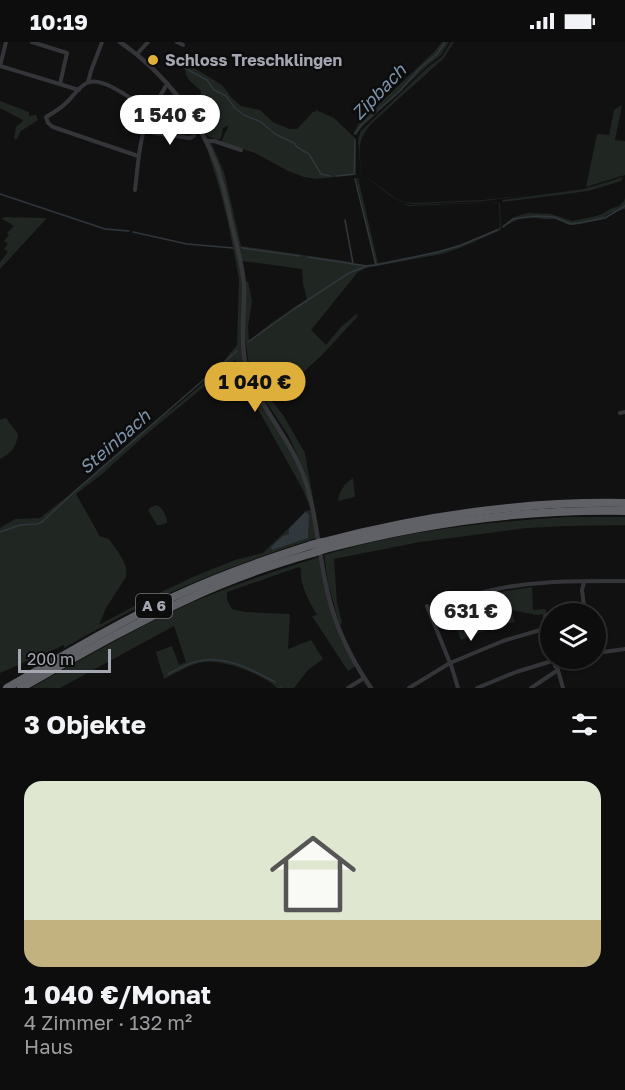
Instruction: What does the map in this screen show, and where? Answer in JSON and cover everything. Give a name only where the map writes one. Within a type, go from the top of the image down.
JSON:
[{"type":"highway","name":"A 6","points":[[7,688],[100,634],[173,597],[240,569],[405,522],[466,512],[543,505],[625,503]]},
{"type":"highway","name":"A 6","points":[[324,546],[466,520],[543,512],[625,511]]},
{"type":"highway","name":"A 6","points":[[21,688],[115,635],[190,598],[312,549]]},
{"type":"street","points":[[6,42],[0,66],[79,90]]},
{"type":"street","points":[[32,42],[67,53],[60,84]]},
{"type":"street","points":[[102,42],[88,82],[60,108],[46,117],[52,127],[138,156]]},
{"type":"street","points":[[120,42],[137,54],[167,83],[184,106],[211,152],[223,186],[243,275],[242,325],[248,372],[261,402],[289,445],[302,473],[312,508],[333,614],[351,656],[371,688]]},
{"type":"street","points":[[137,54],[148,42]]},
{"type":"street","points":[[177,42],[183,45]]},
{"type":"street","points":[[88,82],[107,84],[151,112]]},
{"type":"street","points":[[135,190],[138,156],[145,128],[167,83]]},
{"type":"street","points":[[145,128],[154,133],[190,138],[194,136]]},
{"type":"street","points":[[206,141],[214,141],[241,150]]},
{"type":"street","points":[[454,603],[463,598],[503,588],[544,582],[625,580]]},
{"type":"street","points":[[584,582],[582,590],[584,603]]},
{"type":"street","points":[[427,606],[458,688]]},
{"type":"street","points":[[409,688],[450,663],[503,641],[540,630]]},
{"type":"street","points":[[606,652],[625,649]]},
{"type":"street","points":[[477,688],[540,662]]},
{"type":"street","points":[[531,688],[555,669]]},
{"type":"street","points":[[556,669],[563,688]]},
{"type":"street","points":[[348,688],[364,678]]},
{"type":"shaded area","points":[[442,42],[449,42],[441,55],[356,135],[353,134],[359,123]]},
{"type":"shaded area","points":[[451,42],[454,42],[444,58],[366,130],[360,148],[361,176],[358,139],[361,131],[428,67],[442,57]]},
{"type":"shaded area","points":[[189,65],[222,85],[241,106],[260,110],[273,122],[289,129],[297,129],[316,110],[334,118],[356,139],[356,175],[316,179],[288,171],[255,153],[221,142],[229,125],[223,128],[221,138],[218,140],[208,136],[204,130],[205,122],[195,114],[192,107],[201,91],[186,75],[185,70]]},
{"type":"shaded area","points":[[0,101],[29,112],[29,116],[36,115],[38,120],[21,131],[16,140],[14,138],[16,127],[23,120],[0,108]]},
{"type":"shaded area","points":[[622,105],[615,140],[625,141],[625,175],[586,187],[597,134],[609,135],[614,110]]},
{"type":"shaded area","points":[[204,139],[216,165],[241,269],[243,287],[241,329],[250,379],[295,458],[304,479],[310,504],[259,411],[235,360],[232,364],[233,377],[225,379],[217,376],[76,494],[99,536],[109,539],[126,567],[126,577],[106,608],[99,625],[195,576],[235,560],[263,553],[308,510],[311,511],[316,538],[249,561],[162,596],[64,648],[64,645],[0,673],[0,528],[15,519],[40,518],[216,372],[237,345],[239,279],[228,222]]},
{"type":"shaded area","points":[[211,142],[224,172],[241,246],[352,262],[344,219],[353,263],[375,264],[356,178],[358,178],[378,263],[440,250],[485,235],[500,227],[497,203],[500,204],[501,230],[442,254],[366,268],[358,272],[311,330],[326,345],[340,328],[356,314],[358,316],[321,356],[272,401],[305,453],[314,504],[304,470],[288,435],[257,388],[249,365],[244,331],[246,282],[248,281],[252,301],[248,327],[249,341],[307,299],[302,269],[242,261],[223,178]]},
{"type":"shaded area","points":[[361,176],[372,181],[404,202],[392,197]]},
{"type":"shaded area","points":[[623,177],[621,181],[592,190],[502,202],[503,200],[584,189]]},
{"type":"shaded area","points":[[533,195],[483,201],[414,204],[404,202],[483,200]]},
{"type":"shaded area","points":[[625,198],[625,209],[610,213],[600,220],[569,225],[555,219],[528,217],[503,227],[514,217],[528,213],[551,214],[572,221],[596,216],[619,206]]},
{"type":"shaded area","points":[[496,202],[409,206],[399,203],[410,205]]},
{"type":"shaded area","points":[[4,217],[46,219],[0,269],[0,262],[8,252],[4,249],[8,244],[4,241],[9,235],[7,233],[14,226],[2,219]]},
{"type":"shaded area","points":[[6,418],[18,434],[13,449],[0,459],[0,420]]},
{"type":"shaded area","points":[[353,478],[355,497],[338,501],[343,488]]},
{"type":"shaded area","points":[[157,505],[164,513],[167,523],[157,525],[148,510]]},
{"type":"shaded area","points":[[305,512],[309,515],[308,538],[272,550],[271,547],[283,536],[289,534],[289,529]]},
{"type":"shaded area","points":[[567,517],[625,517],[625,525],[527,528],[420,542],[334,559],[337,603],[342,622],[341,625],[339,623],[328,583],[324,555],[383,540],[444,529]]},
{"type":"shaded area","points":[[319,557],[324,587],[356,666],[348,671],[312,616],[317,615],[305,592],[299,567],[227,592],[227,600],[232,609],[245,612],[290,614],[288,649],[311,640],[323,659],[308,670],[294,688],[277,688],[251,672],[218,662],[195,664],[164,679],[156,652],[172,646],[179,665],[186,662],[174,626],[60,688],[31,688],[117,640],[187,605],[243,582]]},
{"type":"shaded area","points":[[532,587],[533,610],[540,609],[540,615],[511,610],[515,622],[496,626],[461,640],[450,612],[462,608],[464,613],[489,606],[487,594]]},
{"type":"waterway","name":"Zipbach","points":[[355,134],[361,125],[437,54],[445,42]]},
{"type":"waterway","points":[[179,65],[207,80],[214,90],[226,96],[244,115],[261,122],[275,134],[294,143],[309,154],[321,174],[330,176]]},
{"type":"waterway","name":"Zipbach","points":[[337,176],[354,174],[355,140]]},
{"type":"waterway","points":[[355,179],[376,265]]},
{"type":"waterway","points":[[0,194],[105,229],[129,231]]},
{"type":"waterway","points":[[503,227],[513,219],[538,216],[554,217],[571,224],[579,223],[605,218],[625,206]]},
{"type":"waterway","points":[[345,220],[353,263]]},
{"type":"waterway","points":[[308,257],[366,266],[376,265],[459,246],[497,230]]},
{"type":"waterway","points":[[133,232],[187,244],[233,248]]},
{"type":"waterway","points":[[242,248],[300,256]]},
{"type":"waterway","name":"Steinbach","points":[[248,342],[349,273],[367,266]]},
{"type":"waterway","name":"Steinbach","points":[[0,532],[20,525],[42,522],[237,351]]},
{"type":"waterway","points":[[168,674],[195,662],[219,660],[238,665],[275,682]]},
{"type":"place","name":"Schloss Treschklingen","points":[[153,60]]}]
